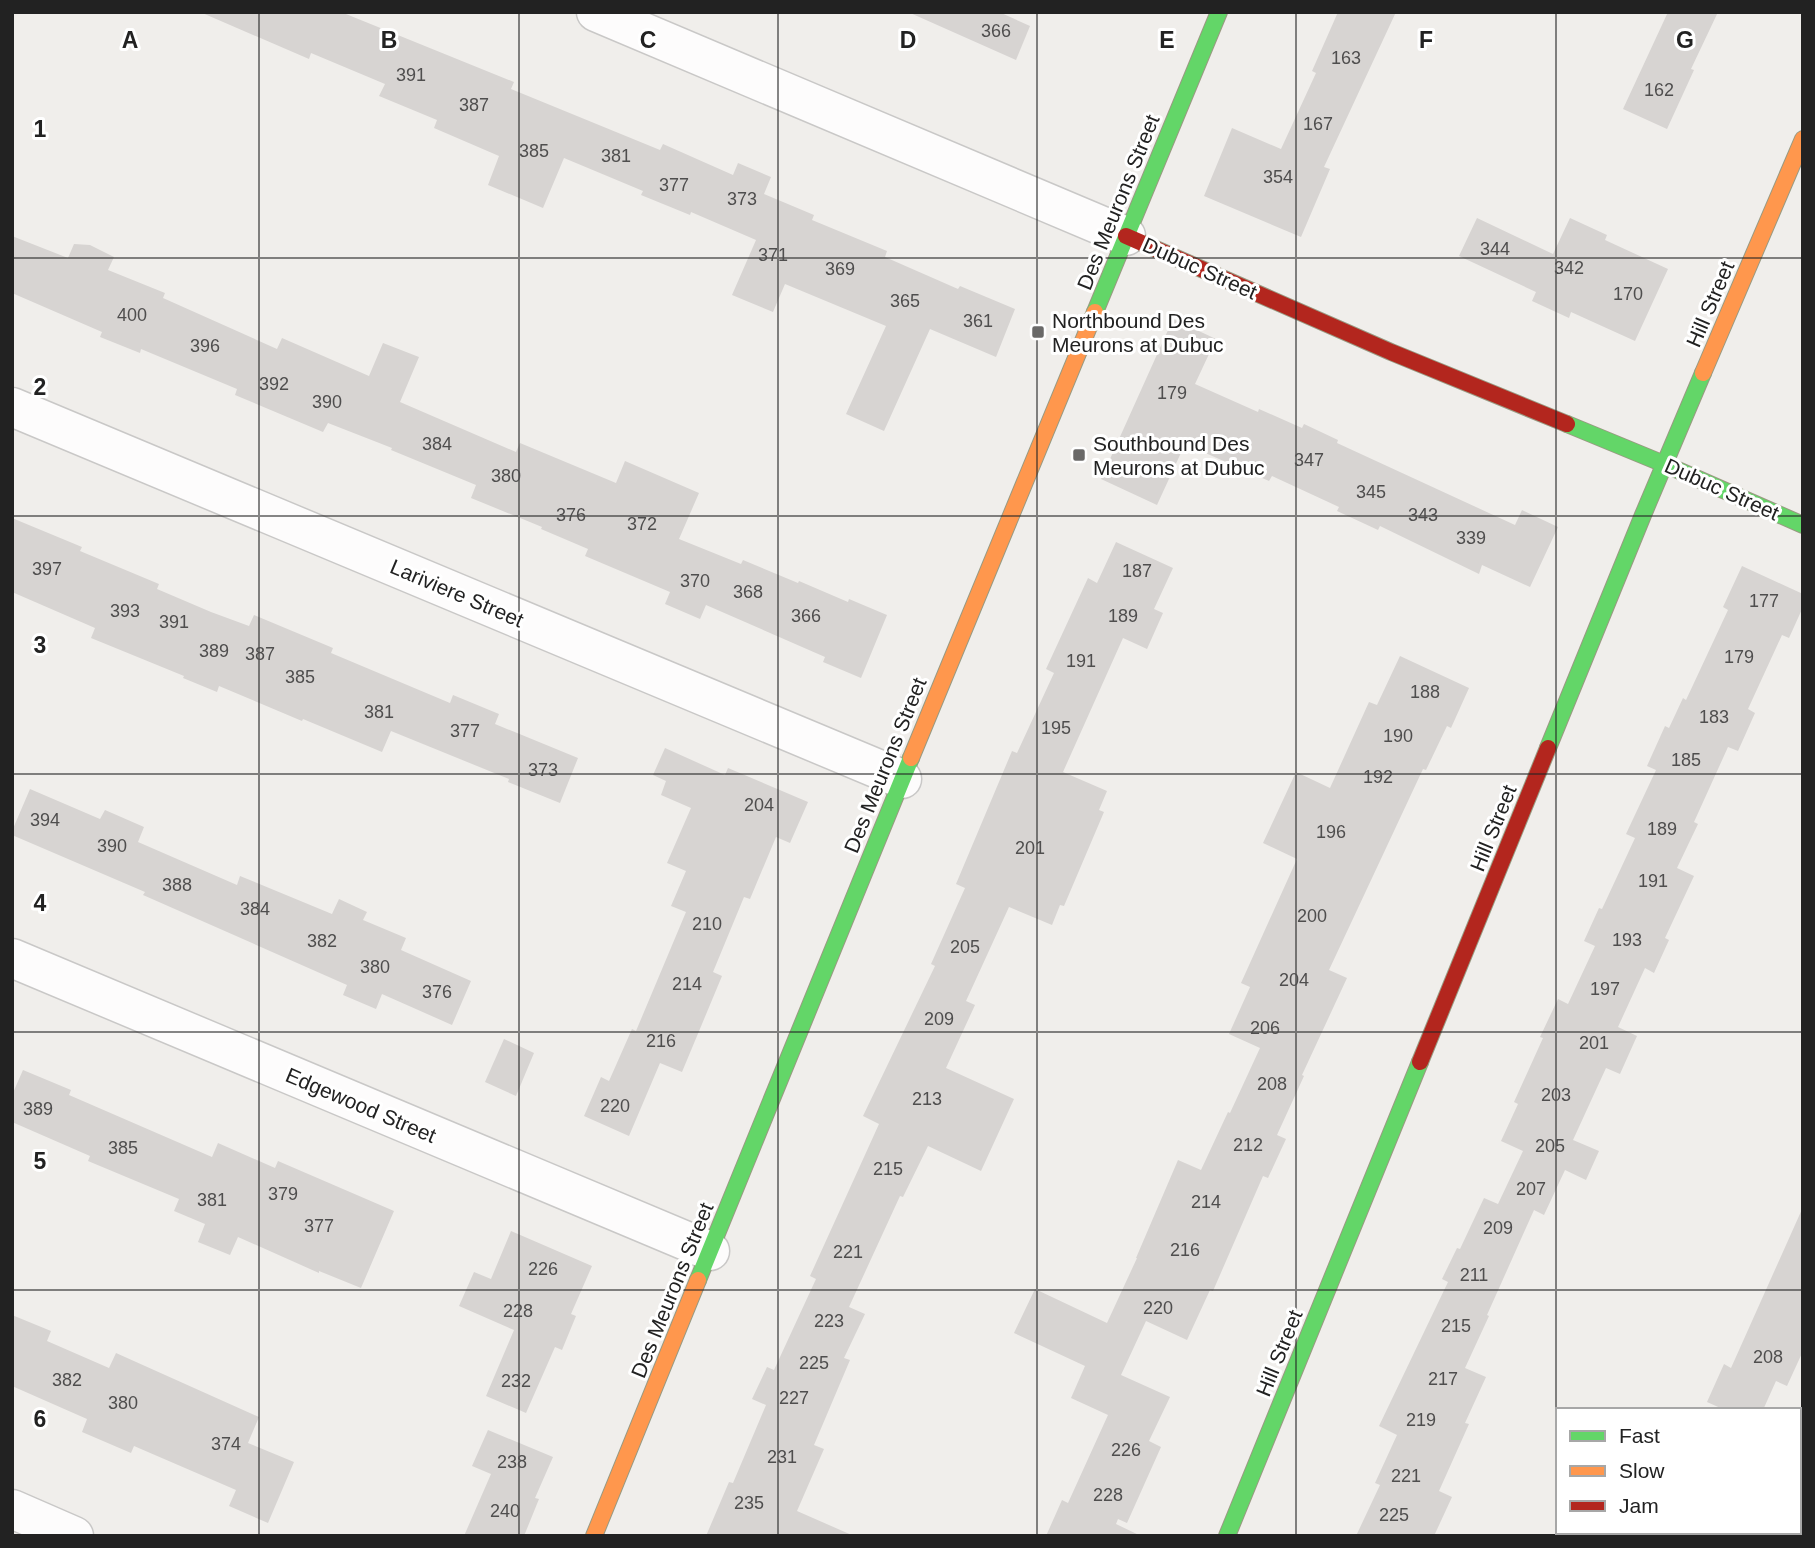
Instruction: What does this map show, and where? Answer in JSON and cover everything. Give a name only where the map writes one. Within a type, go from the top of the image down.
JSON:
[{"type":"street","name":"Dubuc Street","points":[[596,12],[1803,525]]},
{"type":"street","name":"Des Meurons Street","points":[[594,1536],[902,779],[1219,12]]},
{"type":"street","name":"Hill Street","points":[[1227,1536],[1664,464],[1803,139]]},
{"type":"street","name":"Lariviere Street","points":[[12,407],[902,779]]},
{"type":"street","name":"Edgewood Street","points":[[12,958],[710,1251]]},
{"type":"street","points":[[12,1509],[74,1536]]},
{"type":"building","points":[[200,12],[341,12],[514,82],[511,89],[660,150],[663,144],[733,175],[738,163],[771,177],[764,194],[814,215],[812,220],[887,251],[885,257],[958,289],[960,286],[1015,309],[996,357],[930,329],[884,431],[846,414],[886,326],[785,284],[773,312],[732,295],[756,240],[691,212],[690,215],[641,195],[643,191],[564,158],[543,208],[488,185],[499,156],[434,128],[437,120],[379,96],[385,84],[311,53],[309,59]]},
{"type":"building","points":[[908,12],[999,12],[1030,26],[1016,60]]},
{"type":"building","points":[[1338,12],[1396,12],[1324,167],[1330,169],[1301,237],[1204,196],[1232,128],[1281,149],[1316,73],[1312,71]]},
{"type":"building","points":[[1668,12],[1718,12],[1667,129],[1623,109]]},
{"type":"building","points":[[1477,218],[1553,254],[1570,218],[1607,235],[1605,240],[1668,269],[1635,341],[1571,312],[1569,318],[1532,301],[1536,292],[1459,256]]},
{"type":"building","points":[[12,236],[68,258],[74,244],[90,245],[114,257],[108,270],[165,293],[163,298],[277,349],[282,338],[369,376],[383,343],[419,357],[400,402],[516,452],[520,443],[616,483],[625,461],[699,493],[679,539],[741,564],[743,560],[887,615],[861,678],[823,662],[825,657],[706,605],[700,619],[665,604],[670,592],[585,556],[588,549],[541,529],[542,527],[471,498],[476,485],[328,423],[323,432],[235,395],[237,389],[141,349],[140,353],[100,337],[102,332],[12,293]]},
{"type":"building","points":[[1173,319],[1216,339],[1195,384],[1258,412],[1259,409],[1302,428],[1304,424],[1338,440],[1337,443],[1515,525],[1522,510],[1558,527],[1530,587],[1482,565],[1479,574],[1380,526],[1378,530],[1337,511],[1339,507],[1272,476],[1269,481],[1185,444],[1157,505],[1101,479]]},
{"type":"building","points":[[12,518],[82,547],[80,551],[159,584],[157,589],[211,612],[249,626],[254,615],[333,648],[331,653],[450,703],[453,695],[499,714],[495,724],[578,758],[560,803],[391,731],[382,752],[219,686],[217,692],[91,638],[95,628],[12,592]]},
{"type":"building","points":[[1116,542],[1173,568],[1154,609],[1163,613],[1147,649],[1123,638],[1063,772],[1107,791],[1099,810],[1104,812],[1064,906],[1060,905],[1052,925],[1009,907],[966,1001],[975,1005],[946,1068],[1014,1099],[981,1171],[928,1146],[903,1197],[900,1196],[849,1307],[865,1314],[844,1358],[850,1360],[814,1445],[824,1449],[797,1511],[854,1536],[706,1536],[729,1482],[733,1483],[766,1405],[752,1399],[767,1367],[774,1370],[816,1279],[810,1276],[879,1124],[863,1116],[935,966],[931,964],[965,888],[956,884],[1012,751],[1017,753],[1054,673],[1046,669],[1088,578],[1097,583]]},
{"type":"building","points":[[1742,566],[1803,594],[1803,607],[1789,638],[1782,635],[1748,709],[1755,713],[1738,751],[1728,747],[1694,822],[1698,824],[1677,868],[1694,876],[1665,938],[1669,940],[1654,973],[1645,968],[1618,1027],[1637,1036],[1620,1074],[1606,1068],[1573,1140],[1599,1151],[1586,1180],[1565,1170],[1544,1215],[1534,1210],[1487,1315],[1489,1316],[1465,1368],[1486,1377],[1465,1423],[1469,1424],[1439,1491],[1452,1497],[1434,1536],[1356,1536],[1380,1485],[1375,1483],[1397,1435],[1379,1426],[1448,1282],[1442,1279],[1457,1248],[1460,1249],[1484,1198],[1498,1204],[1523,1151],[1501,1141],[1518,1104],[1514,1102],[1558,999],[1568,1004],[1595,946],[1584,941],[1635,838],[1626,834],[1656,770],[1647,766],[1665,726],[1669,728],[1683,698],[1686,700],[1728,610],[1723,607]]},
{"type":"building","points":[[1400,656],[1469,688],[1451,728],[1447,726],[1426,770],[1423,769],[1329,970],[1347,978],[1277,1135],[1286,1139],[1268,1178],[1263,1176],[1213,1291],[1210,1290],[1187,1340],[1146,1321],[1121,1375],[1170,1397],[1149,1441],[1161,1447],[1127,1523],[1118,1519],[1116,1524],[1141,1536],[1046,1536],[1062,1500],[1068,1503],[1108,1415],[1071,1398],[1085,1366],[1014,1333],[1035,1289],[1107,1323],[1178,1160],[1201,1170],[1260,1048],[1229,1034],[1250,987],[1241,983],[1297,859],[1263,843],[1296,772],[1330,788],[1369,702],[1377,705]]},
{"type":"building","points":[[665,748],[725,775],[728,768],[808,802],[790,843],[776,837],[750,899],[744,897],[713,972],[722,976],[682,1072],[660,1063],[629,1136],[584,1116],[601,1077],[609,1081],[632,1029],[636,1031],[686,912],[671,906],[686,871],[667,863],[691,808],[661,795],[666,781],[653,775]]},
{"type":"building","points":[[30,789],[100,819],[105,810],[144,827],[138,842],[237,885],[240,876],[332,914],[339,899],[367,912],[363,920],[406,938],[401,950],[471,981],[452,1025],[382,994],[376,1009],[343,995],[347,985],[143,895],[145,892],[12,835]]},
{"type":"building","points":[[504,1039],[534,1053],[516,1096],[485,1082]]},
{"type":"building","points":[[23,1070],[71,1090],[69,1095],[212,1157],[218,1143],[275,1168],[278,1161],[394,1211],[361,1288],[319,1273],[238,1237],[230,1255],[198,1242],[205,1224],[174,1211],[179,1199],[88,1161],[90,1156],[12,1122],[12,1095]]},
{"type":"building","points":[[1803,1207],[1803,1351],[1787,1386],[1776,1381],[1764,1408],[1720,1408],[1707,1402],[1724,1364],[1731,1368]]},
{"type":"building","points":[[511,1231],[592,1266],[571,1314],[576,1316],[562,1350],[555,1347],[526,1413],[486,1396],[514,1330],[459,1306],[474,1272],[491,1279]]},
{"type":"building","points":[[12,1315],[51,1331],[47,1341],[109,1368],[116,1353],[259,1417],[248,1443],[294,1462],[268,1523],[229,1506],[236,1490],[134,1446],[131,1453],[82,1432],[87,1419],[12,1386]]},
{"type":"building","points":[[488,1430],[553,1457],[535,1498],[539,1499],[524,1536],[464,1536],[491,1474],[472,1466]]},
{"type":"traffic: fast","points":[[1095,312],[1219,12]]},
{"type":"traffic: fast","points":[[1548,748],[1703,373]]},
{"type":"traffic: fast","points":[[1567,424],[1803,525]]},
{"type":"traffic: fast","points":[[698,1280],[911,758]]},
{"type":"traffic: fast","points":[[1227,1536],[1420,1062]]},
{"type":"traffic: slow","points":[[1703,373],[1803,139]]},
{"type":"traffic: slow","points":[[911,758],[1095,312]]},
{"type":"traffic: slow","points":[[594,1536],[698,1280]]},
{"type":"traffic: jam","points":[[1126,236],[1391,352],[1567,424]]},
{"type":"traffic: jam","points":[[1420,1062],[1548,748]]},
{"type":"place","name":"Northbound Des Meurons at Dubuc","points":[[1038,332]]},
{"type":"place","name":"Southbound Des Meurons at Dubuc","points":[[1079,455]]}]
